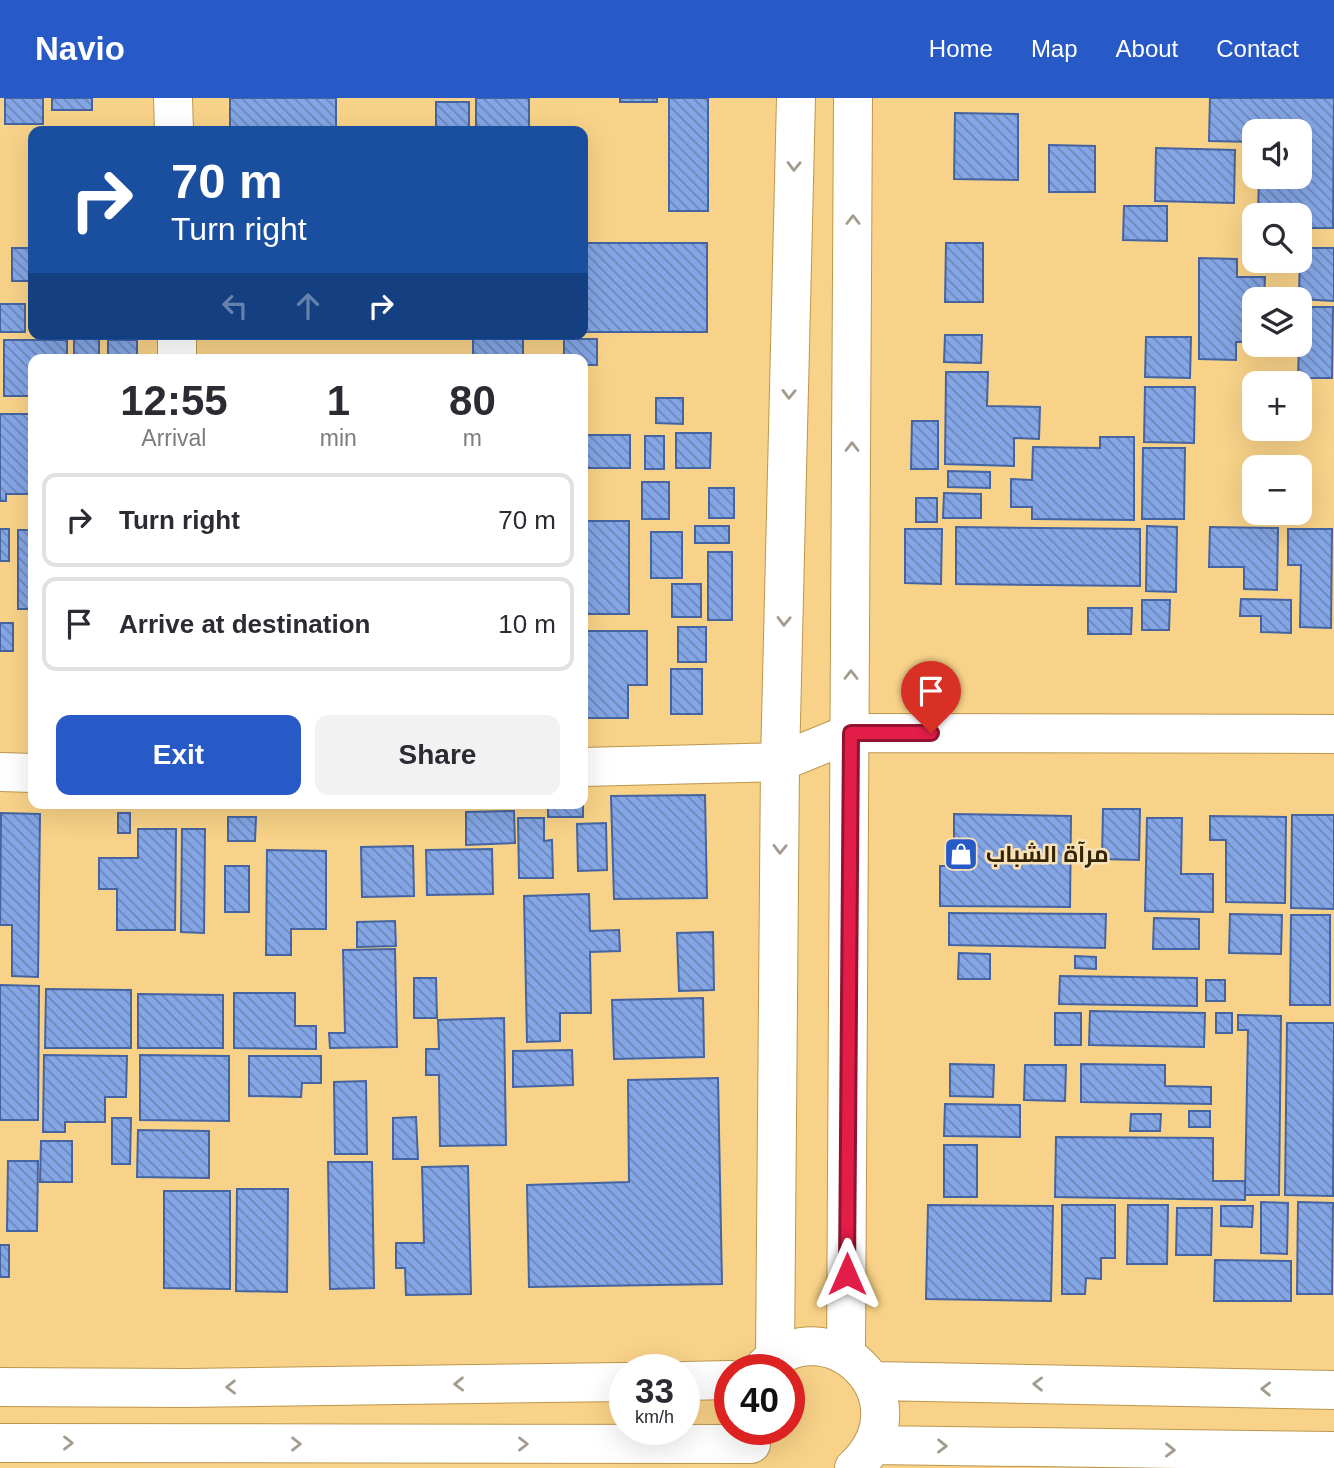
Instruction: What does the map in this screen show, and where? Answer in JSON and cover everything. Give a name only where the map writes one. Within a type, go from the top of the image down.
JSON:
[{"type":"street","points":[[173,98],[174,126]]},
{"type":"street","points":[[768,1354],[796,98]]},
{"type":"street","points":[[853,98],[851,733],[859,1368]]},
{"type":"street","points":[[588,766],[780,762],[851,733],[1334,734]]},
{"type":"street","points":[[0,772],[28,773]]},
{"type":"street","points":[[785,1354],[793,1349],[811,1346],[829,1348],[859,1368],[878,1397],[881,1413],[864,1457],[1334,1451]]},
{"type":"street","points":[[859,1368],[1334,1390]]},
{"type":"street","points":[[0,1387],[186,1388],[609,1382]]},
{"type":"street","points":[[0,1443],[226,1456],[756,1447]]},
{"type":"building","points":[[5,98],[43,98],[43,124],[5,124]]},
{"type":"building","points":[[52,98],[92,98],[92,110],[52,110]]},
{"type":"building","points":[[230,98],[336,98],[336,126],[230,126]]},
{"type":"building","points":[[476,98],[529,98],[529,126],[476,126]]},
{"type":"building","points":[[620,98],[657,98],[657,102],[620,102]]},
{"type":"building","points":[[669,98],[708,98],[708,211],[669,211]]},
{"type":"building","points":[[1210,98],[1334,98],[1333,228],[1312,228],[1312,203],[1258,203],[1259,189],[1312,189],[1312,119],[1242,119],[1242,142],[1209,141]]},
{"type":"building","points":[[436,102],[469,102],[469,126],[436,126]]},
{"type":"building","points":[[955,113],[1018,114],[1018,180],[954,179]]},
{"type":"building","points":[[1049,145],[1095,146],[1095,192],[1049,192]]},
{"type":"building","points":[[1156,148],[1235,150],[1234,203],[1155,201]]},
{"type":"building","points":[[1124,206],[1167,206],[1167,241],[1123,240]]},
{"type":"building","points":[[588,243],[707,243],[707,332],[588,332]]},
{"type":"building","points":[[946,243],[983,243],[983,302],[945,302]]},
{"type":"building","points":[[12,248],[28,248],[28,281],[12,281]]},
{"type":"building","points":[[1312,248],[1334,248],[1334,301],[1312,300],[1312,287],[1299,287],[1300,273],[1312,273]]},
{"type":"building","points":[[1199,258],[1237,259],[1237,277],[1265,277],[1265,287],[1242,287],[1242,342],[1236,342],[1236,360],[1199,359]]},
{"type":"building","points":[[0,304],[25,304],[25,332],[0,332]]},
{"type":"building","points":[[1312,307],[1333,307],[1332,378],[1312,378],[1312,371],[1298,371],[1299,357],[1312,357]]},
{"type":"building","points":[[945,335],[982,335],[981,363],[944,362]]},
{"type":"building","points":[[1146,337],[1191,337],[1190,378],[1145,377]]},
{"type":"building","points":[[597,339],[597,365],[588,365],[588,354],[564,354],[564,340]]},
{"type":"building","points":[[4,340],[67,340],[67,354],[28,354],[28,396],[4,396]]},
{"type":"building","points":[[74,340],[99,340],[99,354],[74,354]]},
{"type":"building","points":[[108,340],[137,340],[137,354],[108,354]]},
{"type":"building","points":[[473,340],[523,340],[523,354],[473,354]]},
{"type":"building","points":[[946,372],[988,372],[987,406],[1040,407],[1039,439],[1014,438],[1014,466],[945,464]]},
{"type":"building","points":[[1145,387],[1195,387],[1194,443],[1144,442]]},
{"type":"building","points":[[656,398],[683,398],[683,424],[656,423]]},
{"type":"building","points":[[0,414],[28,414],[28,494],[6,494],[6,501],[0,501]]},
{"type":"building","points":[[912,421],[938,421],[938,469],[911,469]]},
{"type":"building","points":[[676,433],[711,433],[710,468],[676,468]]},
{"type":"building","points":[[588,435],[630,435],[630,468],[588,468]]},
{"type":"building","points":[[645,436],[664,436],[664,469],[645,469]]},
{"type":"building","points":[[1100,437],[1134,437],[1134,520],[1032,519],[1032,507],[1011,507],[1011,479],[1032,480],[1033,447],[1100,448]]},
{"type":"building","points":[[1143,448],[1185,448],[1184,519],[1142,519]]},
{"type":"building","points":[[948,471],[990,472],[990,488],[948,487]]},
{"type":"building","points":[[642,482],[669,482],[669,519],[642,519]]},
{"type":"building","points":[[709,488],[734,488],[734,518],[709,518]]},
{"type":"building","points":[[944,493],[981,494],[981,518],[943,518]]},
{"type":"building","points":[[916,498],[937,498],[937,522],[916,522]]},
{"type":"building","points":[[588,521],[629,521],[629,614],[588,614]]},
{"type":"building","points":[[695,526],[729,526],[729,543],[695,543]]},
{"type":"building","points":[[1147,526],[1177,527],[1176,592],[1146,591]]},
{"type":"building","points":[[956,527],[1140,529],[1140,586],[956,584]]},
{"type":"building","points":[[1210,527],[1278,528],[1277,590],[1244,589],[1244,567],[1209,567]]},
{"type":"building","points":[[0,529],[9,529],[9,561],[0,561]]},
{"type":"building","points":[[905,529],[942,529],[941,584],[905,583]]},
{"type":"building","points":[[1288,529],[1332,529],[1331,628],[1300,627],[1301,565],[1288,565]]},
{"type":"building","points":[[18,530],[28,530],[28,609],[18,609]]},
{"type":"building","points":[[651,532],[682,532],[682,578],[651,578]]},
{"type":"building","points":[[708,552],[732,552],[732,620],[708,620]]},
{"type":"building","points":[[672,584],[701,584],[701,617],[672,617]]},
{"type":"building","points":[[1241,599],[1291,600],[1291,633],[1261,632],[1261,616],[1240,616]]},
{"type":"building","points":[[1142,600],[1170,600],[1169,630],[1142,630]]},
{"type":"building","points":[[1088,608],[1132,608],[1131,634],[1088,634]]},
{"type":"building","points":[[0,623],[13,623],[13,651],[0,651]]},
{"type":"building","points":[[678,627],[706,627],[706,662],[678,662]]},
{"type":"building","points":[[588,631],[647,631],[647,685],[628,685],[628,718],[588,718]]},
{"type":"building","points":[[671,669],[702,669],[702,714],[671,714]]},
{"type":"building","points":[[705,795],[707,898],[614,899],[611,796]]},
{"type":"building","points":[[548,809],[583,809],[583,817],[548,817]]},
{"type":"building","points":[[1103,809],[1140,809],[1139,860],[1102,859]]},
{"type":"building","points":[[514,811],[515,843],[466,845],[466,812]]},
{"type":"building","points":[[1,813],[40,814],[38,977],[12,976],[12,925],[0,925]]},
{"type":"building","points":[[118,813],[130,813],[130,833],[118,833]]},
{"type":"building","points":[[954,814],[1071,816],[1070,907],[940,906],[940,866],[954,866]]},
{"type":"building","points":[[1292,815],[1334,815],[1334,909],[1291,908]]},
{"type":"building","points":[[1210,816],[1286,817],[1285,903],[1226,902],[1226,840],[1210,840]]},
{"type":"building","points":[[228,817],[256,817],[255,841],[228,841]]},
{"type":"building","points":[[518,818],[544,818],[544,841],[552,840],[553,878],[519,878]]},
{"type":"building","points":[[1147,818],[1182,818],[1181,874],[1213,874],[1213,912],[1145,911]]},
{"type":"building","points":[[606,823],[607,870],[578,871],[577,824]]},
{"type":"building","points":[[138,829],[176,829],[175,930],[117,930],[117,889],[99,889],[99,858],[138,858]]},
{"type":"building","points":[[182,829],[205,829],[204,933],[181,932]]},
{"type":"building","points":[[413,846],[414,896],[362,897],[361,847]]},
{"type":"building","points":[[492,849],[493,894],[427,895],[426,850]]},
{"type":"building","points":[[267,850],[326,851],[326,929],[291,929],[291,955],[266,955]]},
{"type":"building","points":[[225,866],[249,866],[249,912],[225,912]]},
{"type":"building","points":[[589,894],[590,931],[619,930],[620,951],[590,952],[591,1013],[560,1013],[560,1041],[527,1042],[524,896]]},
{"type":"building","points":[[949,913],[1106,914],[1105,948],[949,945]]},
{"type":"building","points":[[1230,914],[1282,915],[1281,954],[1229,953]]},
{"type":"building","points":[[1291,915],[1330,915],[1330,1005],[1290,1005]]},
{"type":"building","points":[[1154,918],[1199,919],[1199,949],[1153,949]]},
{"type":"building","points":[[395,921],[396,946],[357,947],[357,922]]},
{"type":"building","points":[[713,932],[714,990],[679,991],[677,933]]},
{"type":"building","points":[[395,949],[397,1047],[330,1048],[329,1033],[345,1033],[343,950]]},
{"type":"building","points":[[959,953],[990,954],[990,979],[958,979]]},
{"type":"building","points":[[1075,956],[1096,957],[1096,969],[1075,968]]},
{"type":"building","points":[[1060,976],[1197,978],[1197,1006],[1059,1004]]},
{"type":"building","points":[[414,978],[436,978],[437,1018],[414,1018]]},
{"type":"building","points":[[1206,980],[1225,980],[1225,1001],[1206,1001]]},
{"type":"building","points":[[0,985],[39,986],[38,1120],[0,1120]]},
{"type":"building","points":[[46,989],[131,990],[131,1048],[45,1048]]},
{"type":"building","points":[[234,993],[295,993],[295,1026],[316,1026],[316,1049],[234,1048]]},
{"type":"building","points":[[138,994],[223,995],[223,1048],[138,1048]]},
{"type":"building","points":[[703,998],[704,1057],[614,1059],[612,1000]]},
{"type":"building","points":[[1090,1011],[1205,1013],[1204,1047],[1089,1045]]},
{"type":"building","points":[[1055,1013],[1081,1013],[1081,1045],[1055,1045]]},
{"type":"building","points":[[1216,1013],[1232,1013],[1232,1033],[1216,1033]]},
{"type":"building","points":[[1238,1015],[1281,1016],[1279,1195],[1245,1195],[1248,1030],[1238,1030]]},
{"type":"building","points":[[504,1018],[506,1145],[440,1146],[439,1075],[426,1075],[426,1049],[439,1049],[438,1020]]},
{"type":"building","points":[[1287,1023],[1334,1023],[1333,1196],[1285,1195]]},
{"type":"building","points":[[572,1050],[573,1085],[513,1087],[513,1051]]},
{"type":"building","points":[[44,1055],[127,1056],[126,1097],[105,1097],[105,1122],[65,1122],[65,1132],[43,1132]]},
{"type":"building","points":[[140,1055],[229,1056],[229,1121],[140,1120]]},
{"type":"building","points":[[249,1056],[321,1056],[321,1083],[302,1083],[301,1097],[249,1096]]},
{"type":"building","points":[[950,1064],[994,1065],[993,1097],[950,1096]]},
{"type":"building","points":[[1081,1064],[1165,1065],[1165,1086],[1211,1087],[1211,1104],[1081,1102]]},
{"type":"building","points":[[1025,1065],[1066,1065],[1065,1101],[1024,1100]]},
{"type":"building","points":[[718,1078],[722,1284],[529,1287],[527,1185],[629,1182],[628,1080]]},
{"type":"building","points":[[366,1081],[367,1154],[335,1154],[334,1082]]},
{"type":"building","points":[[945,1104],[1020,1105],[1020,1137],[944,1136]]},
{"type":"building","points":[[1189,1111],[1210,1111],[1210,1127],[1189,1127]]},
{"type":"building","points":[[1131,1114],[1161,1114],[1160,1131],[1130,1131]]},
{"type":"building","points":[[416,1117],[418,1159],[393,1159],[393,1118]]},
{"type":"building","points":[[112,1118],[131,1118],[130,1164],[112,1164]]},
{"type":"building","points":[[138,1130],[209,1131],[209,1178],[137,1177]]},
{"type":"building","points":[[1056,1137],[1213,1138],[1213,1181],[1245,1181],[1245,1200],[1055,1197]]},
{"type":"building","points":[[41,1141],[72,1141],[72,1182],[40,1182]]},
{"type":"building","points":[[944,1145],[977,1145],[977,1197],[944,1197]]},
{"type":"building","points":[[8,1161],[38,1161],[37,1231],[7,1231]]},
{"type":"building","points":[[328,1162],[372,1162],[374,1288],[330,1289]]},
{"type":"building","points":[[468,1166],[471,1294],[406,1295],[405,1268],[396,1268],[396,1243],[424,1243],[422,1167]]},
{"type":"building","points":[[237,1189],[288,1189],[287,1292],[236,1291]]},
{"type":"building","points":[[164,1191],[230,1191],[230,1289],[164,1288]]},
{"type":"building","points":[[1261,1202],[1288,1203],[1287,1254],[1261,1253]]},
{"type":"building","points":[[1298,1202],[1333,1203],[1332,1294],[1297,1294]]},
{"type":"building","points":[[928,1205],[1053,1206],[1051,1301],[926,1299]]},
{"type":"building","points":[[1062,1205],[1115,1205],[1115,1258],[1101,1258],[1101,1279],[1086,1278],[1085,1294],[1062,1294]]},
{"type":"building","points":[[1128,1205],[1168,1205],[1167,1264],[1127,1264]]},
{"type":"building","points":[[1221,1206],[1253,1206],[1252,1227],[1221,1226]]},
{"type":"building","points":[[1177,1208],[1212,1208],[1211,1255],[1176,1255]]},
{"type":"building","points":[[0,1245],[9,1245],[9,1277],[0,1277]]},
{"type":"building","points":[[1215,1260],[1291,1261],[1291,1301],[1214,1301]]},
{"type":"place","name":"مرآة الشباب","points":[[961,854]]},
{"type":"route","points":[[847,1274],[851,733],[931,733]]}]
